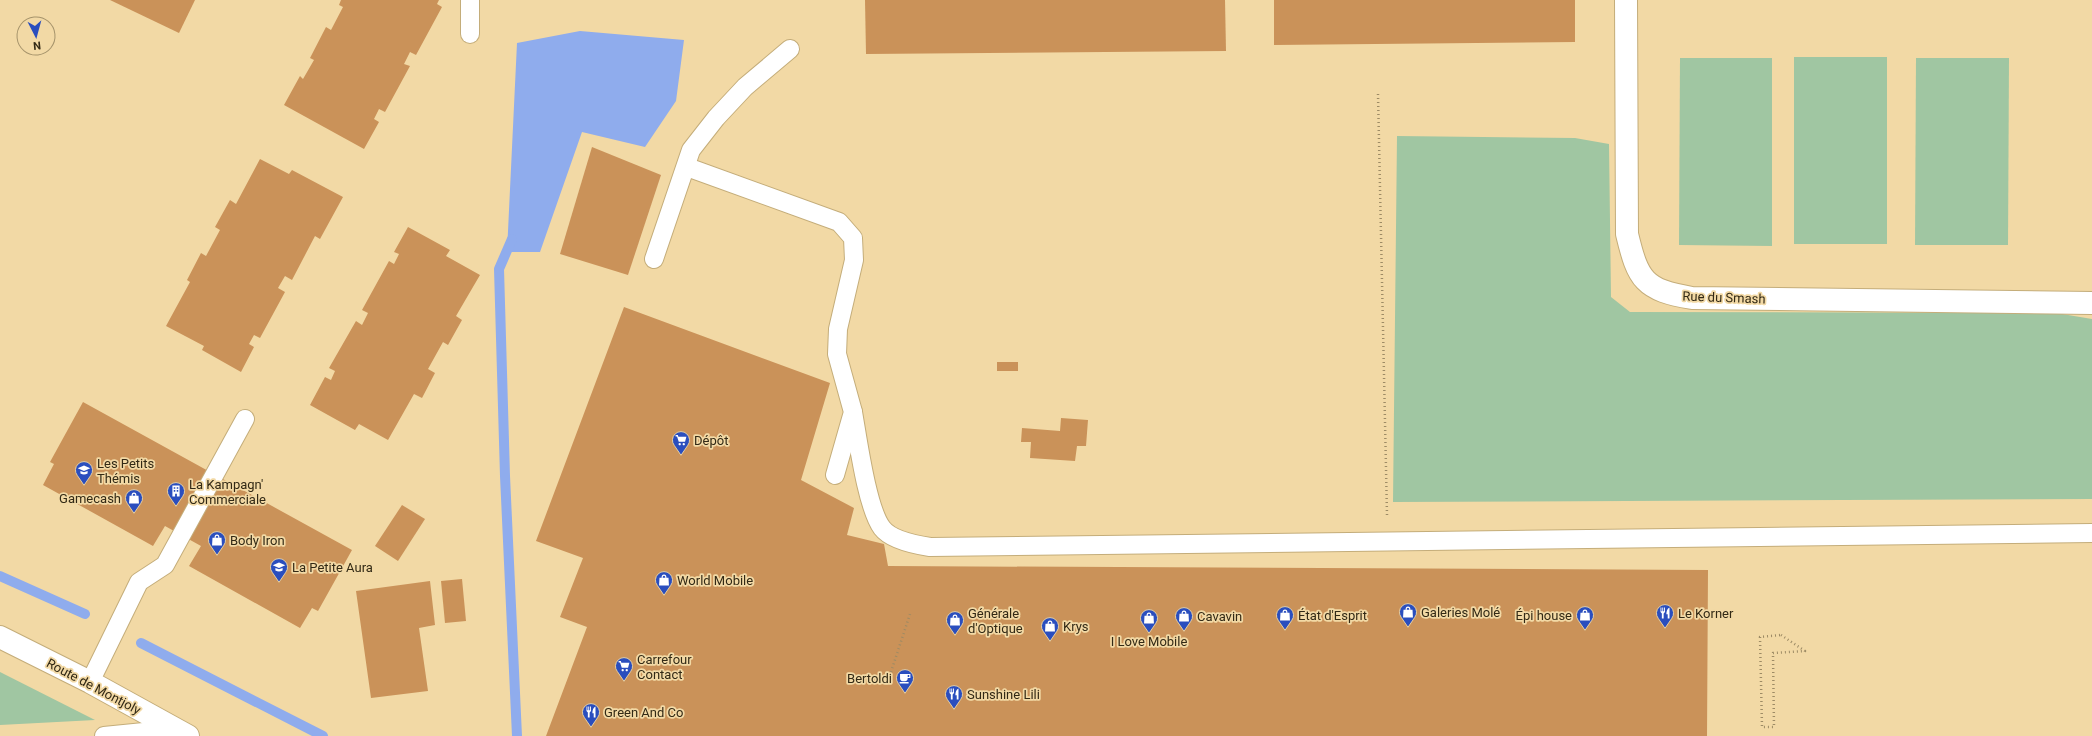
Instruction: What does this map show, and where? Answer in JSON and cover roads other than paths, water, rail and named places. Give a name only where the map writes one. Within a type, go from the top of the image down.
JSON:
[{"type":"street","name":"Rue du Smash","points":[[1626,0],[1627,234],[1632,257],[1640,275],[1652,287],[1671,294],[1692,298],[2092,303]]},
{"type":"street","name":"Route de Montjoly","points":[[0,637],[90,682],[181,733]]},
{"type":"lane","points":[[470,0],[470,34]]},
{"type":"lane","points":[[654,259],[687,167],[691,150],[716,118],[745,87],[790,49]]},
{"type":"lane","points":[[687,167],[839,222],[853,238],[854,260],[838,329],[837,354],[853,412],[872,508],[883,529],[906,543],[930,547],[2092,533]]},
{"type":"lane","points":[[835,475],[853,412]]},
{"type":"lane","points":[[90,682],[139,582],[165,565],[183,536],[245,419]]},
{"type":"lane","points":[[104,736],[181,733]]},
{"type":"water","points":[[580,31],[684,40],[676,101],[645,147],[582,132],[540,252],[507,252],[517,43]]},
{"type":"waterway","points":[[512,239],[499,269],[505,476],[517,736]]},
{"type":"waterway","points":[[0,576],[85,614]]},
{"type":"waterway","points":[[141,643],[323,736]]},
{"type":"place","name":"Dépôt","points":[[681,455]]},
{"type":"place","name":"Les Petits Thémis","points":[[84,485]]},
{"type":"place","name":"La Kampagn' Commerciale","points":[[176,506]]},
{"type":"place","name":"Gamecash","points":[[134,513]]},
{"type":"place","name":"Body Iron","points":[[217,555]]},
{"type":"place","name":"La Petite Aura","points":[[279,582]]},
{"type":"place","name":"World Mobile","points":[[664,595]]},
{"type":"place","name":"Galeries Molé","points":[[1408,627]]},
{"type":"place","name":"Le Korner","points":[[1665,628]]},
{"type":"place","name":"État d'Esprit","points":[[1285,630]]},
{"type":"place","name":"Épi house","points":[[1585,630]]},
{"type":"place","name":"Cavavin","points":[[1184,631]]},
{"type":"place","name":"I Love Mobile","points":[[1149,633]]},
{"type":"place","name":"Générale d'Optique","points":[[955,635]]},
{"type":"place","name":"Krys","points":[[1050,641]]},
{"type":"place","name":"Carrefour Contact","points":[[624,681]]},
{"type":"place","name":"Bertoldi","points":[[905,693]]},
{"type":"place","name":"Sunshine Lili","points":[[954,709]]},
{"type":"place","name":"Green And Co","points":[[591,727]]}]
